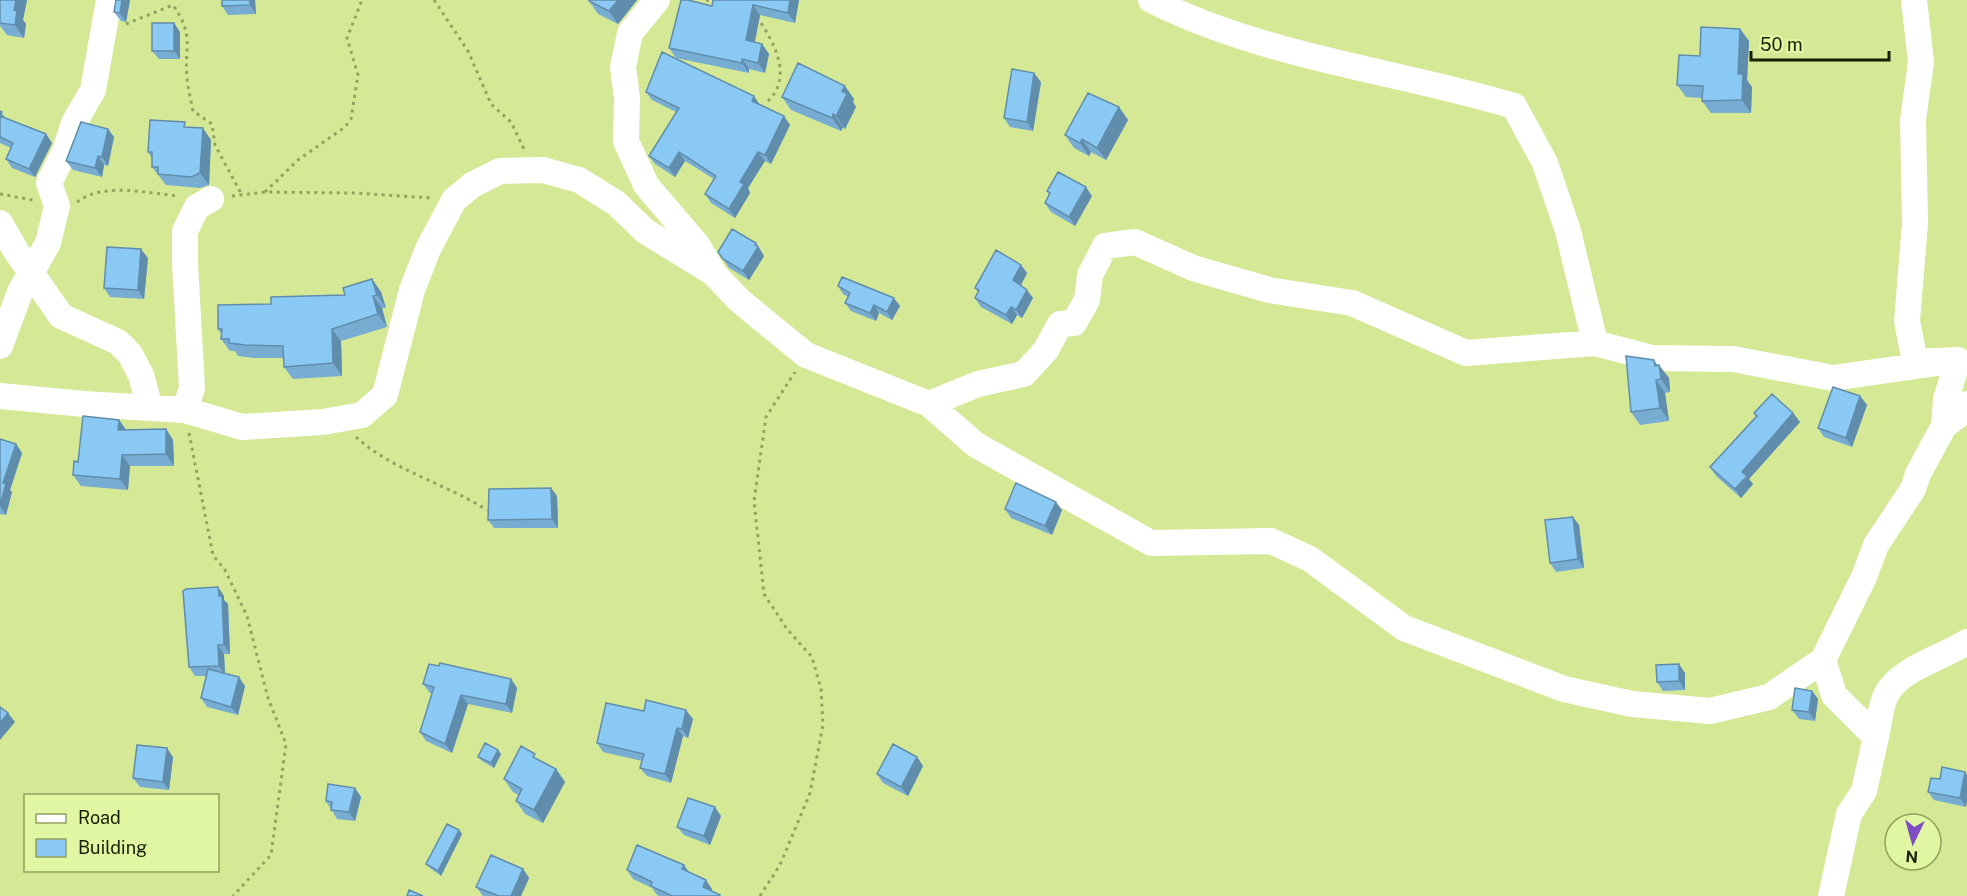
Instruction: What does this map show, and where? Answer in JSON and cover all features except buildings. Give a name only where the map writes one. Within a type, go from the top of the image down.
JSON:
[{"type":"street","points":[[0,346],[20,292],[48,243],[57,206],[49,183],[65,151],[74,123],[93,90],[109,0]]},
{"type":"street","points":[[657,0],[630,33],[623,67],[627,98],[626,141],[646,185],[698,246],[715,275],[740,301],[806,355],[929,404],[976,445],[1151,543],[1271,541],[1310,560],[1404,628],[1564,689],[1632,704],[1710,711],[1769,697],[1823,660],[1864,577],[1876,545],[1913,489],[1918,474],[1944,426],[1967,404]]},
{"type":"street","points":[[1151,0],[1187,18],[1251,40],[1408,80],[1450,87],[1514,106],[1545,164],[1568,231],[1595,343]]},
{"type":"street","points":[[1914,0],[1921,62],[1913,120],[1915,223],[1907,321],[1915,362],[1958,360]]},
{"type":"street","points":[[0,396],[185,410],[242,427],[362,415],[385,395],[412,290],[428,249],[454,200],[472,185],[500,171],[543,170],[579,180],[616,203],[645,231],[715,275]]},
{"type":"street","points":[[185,410],[192,388],[185,231],[196,207],[211,199]]},
{"type":"street","points":[[0,223],[31,274],[61,316],[118,342],[130,354],[145,385],[150,408]]},
{"type":"street","points":[[929,404],[978,384],[1024,374],[1046,350],[1060,324],[1074,323],[1087,300],[1090,275],[1105,246],[1135,242],[1193,268],[1269,290],[1352,303],[1466,353],[1595,343],[1652,358],[1733,359],[1833,378],[1958,360]]},
{"type":"street","points":[[1944,426],[1946,399],[1958,360]]},
{"type":"street","points":[[1831,896],[1849,814],[1864,791],[1884,698],[1892,685],[1904,675],[1967,642]]},
{"type":"street","points":[[1823,660],[1834,695],[1876,737]]},
{"type":"path","points":[[265,192],[298,160],[345,127],[351,119],[358,75],[348,38],[362,0]]},
{"type":"path","points":[[434,0],[468,51],[492,104],[511,122],[527,155],[543,170]]},
{"type":"path","points":[[706,0],[718,2]]},
{"type":"path","points":[[103,30],[140,20],[173,5],[184,21],[189,44],[187,76],[193,111],[212,124],[215,145],[242,195]]},
{"type":"path","points":[[755,13],[777,51],[782,71],[777,94],[767,102]]},
{"type":"path","points":[[0,194],[57,206],[73,205],[89,193],[135,191],[211,199],[265,192],[355,193],[454,200]]},
{"type":"path","points":[[760,896],[780,865],[810,794],[823,725],[821,689],[812,657],[787,629],[764,594],[754,501],[766,417],[806,355]]},
{"type":"path","points":[[185,410],[213,555],[225,570],[247,616],[268,698],[286,744],[271,855],[233,896]]},
{"type":"path","points":[[344,418],[357,439],[412,473],[441,484],[488,510]]}]
